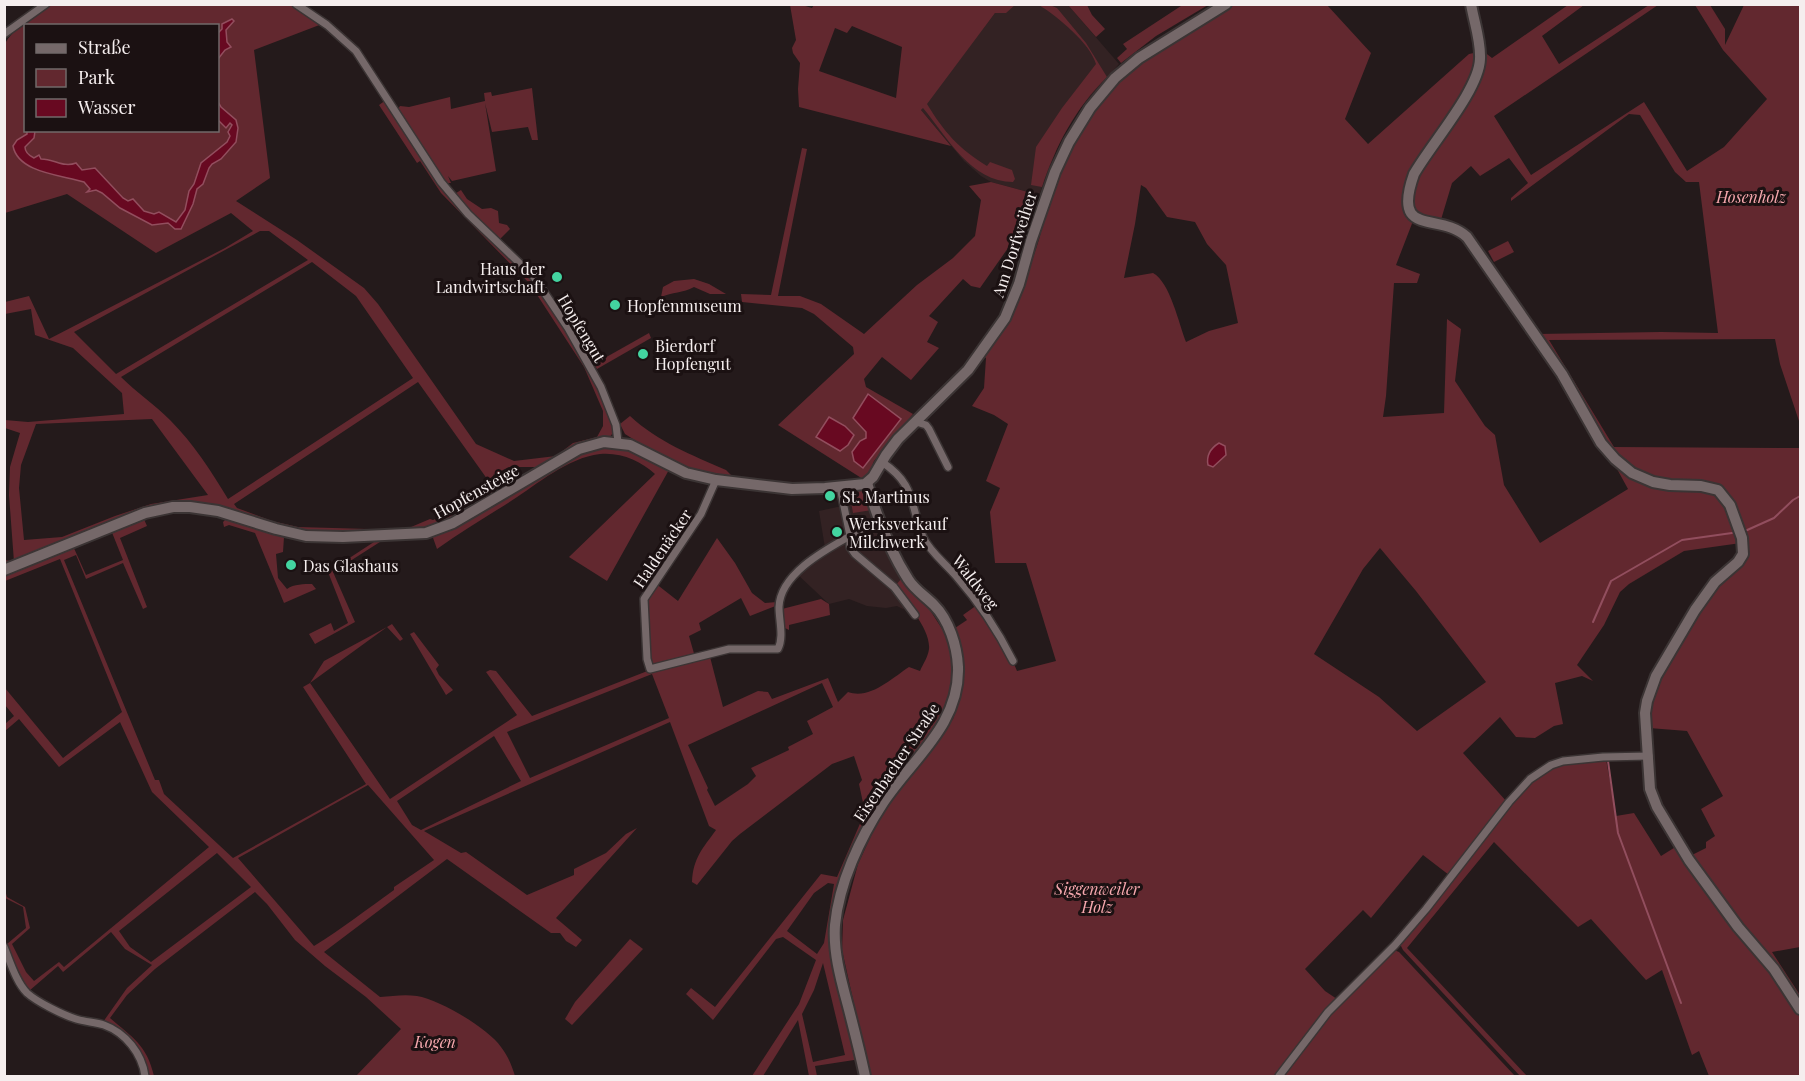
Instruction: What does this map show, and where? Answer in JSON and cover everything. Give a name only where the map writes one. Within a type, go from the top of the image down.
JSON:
[{"type":"street","points":[[4,34],[46,4]]},
{"type":"street","name":"Hopfengut","points":[[296,4],[327,25],[356,51],[448,191],[542,288],[568,328],[601,387],[616,425],[618,442]]},
{"type":"street","name":"Am Dorfweiher","points":[[867,483],[898,439],[964,375],[1005,318],[1019,284],[1050,186],[1069,142],[1090,108],[1115,78],[1157,45],[1226,4]]},
{"type":"street","points":[[1471,4],[1480,51],[1479,66],[1473,86],[1414,174],[1409,188],[1409,210],[1418,220],[1456,229],[1467,237],[1562,375],[1602,443],[1615,459],[1632,472],[1653,482],[1701,486],[1718,490],[1730,505],[1744,544],[1741,558],[1715,582],[1695,610],[1653,684],[1645,713],[1650,789],[1657,807],[1689,860],[1713,894],[1774,969],[1800,1010]]},
{"type":"street","points":[[916,422],[926,425],[929,429],[948,467]]},
{"type":"street","name":"Hopfensteige","points":[[4,570],[138,516],[173,507],[218,511],[306,536],[353,537],[426,533],[441,529],[462,518],[579,449],[604,442],[630,445],[686,473],[716,480],[792,489],[840,487],[867,483]]},
{"type":"street","name":"Waldweg","points":[[882,462],[901,477],[927,544],[957,576],[1013,661]]},
{"type":"street","name":"Haldenäcker","points":[[716,480],[701,514],[674,558],[644,599],[648,659],[651,669],[729,649],[778,649],[781,630],[779,606],[784,591],[810,560],[850,536]]},
{"type":"street","name":"Eisenbacher Straße","points":[[865,1077],[836,952],[835,926],[840,898],[850,867],[872,822],[893,789],[932,741],[947,718],[955,700],[958,669],[956,649],[949,629],[936,606],[909,580],[880,518],[867,483]]},
{"type":"street","points":[[840,487],[850,536],[850,547],[855,554],[894,587],[915,615]]},
{"type":"street","points":[[850,536],[880,518]]},
{"type":"street","points":[[1279,1077],[1328,1012],[1410,927],[1509,802],[1530,779],[1551,765],[1563,761],[1587,757],[1649,756]]},
{"type":"street","points":[[4,947],[20,983],[28,993],[70,1017],[104,1025],[120,1034],[137,1053],[145,1077]]},
{"type":"shaded area","points":[[1015,5],[1068,5],[1119,64],[1081,107],[1060,141],[1039,195],[991,182],[981,176],[964,161],[921,110],[995,13],[1006,12]]},
{"type":"shaded area","points":[[864,487],[903,577],[908,605],[903,609],[897,606],[886,608],[867,606],[849,599],[829,604],[796,573],[825,548],[819,511],[842,506],[840,489]]},
{"type":"green space","points":[[1184,4],[1208,5],[1156,36],[1121,63],[1117,58],[1127,49],[1123,44]]},
{"type":"green space","points":[[50,5],[292,5],[322,24],[254,50],[270,178],[236,201],[297,240],[364,288],[378,304],[476,444],[514,461],[556,456],[573,443],[597,437],[603,426],[603,411],[584,367],[530,284],[441,193],[420,161],[417,163],[379,105],[386,100],[451,198],[530,276],[544,295],[590,370],[612,426],[612,434],[608,440],[456,518],[416,532],[313,532],[279,527],[191,503],[5,566],[5,560],[14,562],[9,495],[10,467],[20,433],[5,428],[5,420],[28,422],[124,414],[122,393],[73,348],[35,335],[31,309],[5,314],[5,302],[29,296],[49,339],[225,248],[253,231],[231,213],[156,253],[67,194],[5,213],[4,45],[19,27]],"holes":[[[260,231],[269,231],[308,260],[116,374],[74,332]],[[312,262],[356,296],[413,378],[228,499],[202,458],[179,429],[121,377]],[[418,382],[495,490],[454,516],[430,519],[404,530],[298,527],[272,521],[237,508],[234,504]],[[152,419],[208,495],[151,504],[62,537],[24,540],[19,488],[21,465],[36,424]],[[509,467],[536,467],[502,488],[493,475]]]},
{"type":"green space","points":[[790,5],[812,8],[814,5],[1015,5],[1006,13],[995,13],[927,104],[960,146],[987,166],[990,162],[1012,170],[1015,179],[1013,182],[985,175],[972,166],[961,156],[923,108],[921,110],[951,146],[799,107],[800,63],[792,48],[796,40]],"holes":[[[852,26],[902,47],[896,98],[819,71],[835,28],[847,33]]]},
{"type":"green space","points":[[1039,5],[1050,5],[1057,8],[1086,43],[1107,77],[1076,114],[1053,157],[1042,187],[1031,185],[1036,147],[1096,64],[1080,39],[1064,23]]},
{"type":"green space","points":[[1068,5],[1087,5],[1092,15],[1105,29],[1096,37]]},
{"type":"green space","points":[[1233,5],[1327,5],[1371,53],[1345,119],[1368,144],[1469,54],[1483,51],[1492,58],[1568,5],[1584,5],[1542,36],[1559,64],[1649,5],[1658,5],[1494,116],[1531,175],[1644,102],[1687,171],[1724,147],[1767,99],[1723,50],[1695,5],[1710,5],[1725,29],[1725,45],[1744,5],[1800,5],[1800,424],[1780,364],[1775,339],[1549,340],[1614,447],[1800,448],[1800,947],[1772,952],[1800,995],[1800,1005],[1690,856],[1706,848],[1706,842],[1715,836],[1701,809],[1723,796],[1687,731],[1649,728],[1650,700],[1658,678],[1710,592],[1746,556],[1744,538],[1732,502],[1718,487],[1700,483],[1650,479],[1619,460],[1599,435],[1572,387],[1537,334],[1718,333],[1699,182],[1686,182],[1675,172],[1640,115],[1629,114],[1511,201],[1511,198],[1528,183],[1509,158],[1480,176],[1471,166],[1452,183],[1440,223],[1416,215],[1412,209],[1411,191],[1406,195],[1406,209],[1413,221],[1396,265],[1420,274],[1417,283],[1394,283],[1383,417],[1444,413],[1447,319],[1461,329],[1455,381],[1485,426],[1495,435],[1504,485],[1540,543],[1628,489],[1611,458],[1633,475],[1651,484],[1715,491],[1728,506],[1741,543],[1684,551],[1629,584],[1620,592],[1604,625],[1577,665],[1593,681],[1582,676],[1555,683],[1563,724],[1554,726],[1535,738],[1516,737],[1500,717],[1463,753],[1507,802],[1449,875],[1423,855],[1371,918],[1363,910],[1305,969],[1325,991],[1337,999],[1276,1076],[870,1076],[842,950],[843,920],[858,864],[884,808],[953,719],[961,696],[964,666],[955,628],[967,620],[963,615],[977,605],[1011,657],[1017,671],[1056,661],[1026,563],[995,563],[990,512],[1000,488],[986,481],[1008,424],[972,406],[984,388],[986,358],[983,356],[1001,328],[1023,284],[1059,171],[1090,115],[1116,80],[1145,55]],"holes":[[[1141,185],[1146,188],[1167,217],[1195,222],[1207,244],[1226,265],[1238,323],[1209,331],[1186,342],[1169,294],[1159,278],[1153,273],[1124,278]],[[1380,548],[1486,682],[1417,731],[1379,697],[1314,654],[1363,569]]]},
{"type":"green space","points":[[532,88],[538,140],[532,140],[528,127],[492,132],[485,103],[496,171],[452,181],[448,176],[451,183],[444,183],[398,109],[400,106],[409,107],[450,97],[451,109],[485,101],[484,93],[491,92],[492,96]]},
{"type":"green space","points":[[802,148],[807,149],[778,296],[800,296],[821,304],[864,334],[917,285],[953,258],[975,236],[981,200],[969,186],[991,182],[1039,195],[1020,236],[1017,254],[1008,248],[980,288],[971,286],[963,279],[929,316],[938,322],[927,342],[939,348],[911,380],[882,357],[864,379],[866,387],[913,414],[874,461],[866,481],[778,425],[854,354],[853,347],[814,314],[802,308],[742,302],[741,294],[771,295]],"holes":[[[854,417],[901,419],[852,452],[866,438],[866,432]]]},
{"type":"green space","points":[[461,190],[467,199],[482,209],[491,208],[498,211],[499,223],[507,225],[510,229],[499,240],[453,195]]},
{"type":"green space","points":[[1508,241],[1514,252],[1494,262],[1488,251]]},
{"type":"green space","points":[[694,279],[709,284],[726,294],[710,294],[694,287],[661,297],[663,287],[674,281]]},
{"type":"green space","points":[[649,333],[651,338],[597,369],[594,364]]},
{"type":"green space","points":[[630,416],[664,441],[726,470],[732,476],[692,470],[673,464],[625,434],[620,424]]},
{"type":"green space","points":[[620,446],[670,468],[607,581],[569,557],[655,474],[637,461],[615,454],[588,456],[564,466],[437,549],[432,535],[591,448]]},
{"type":"green space","points":[[861,488],[865,491],[872,510],[853,513],[849,490]]},
{"type":"green space","name":"Kogen","points":[[143,517],[147,526],[120,538],[147,607],[143,609],[123,563],[86,579],[76,555],[64,560],[155,780],[159,780],[164,794],[233,858],[366,784],[303,687],[310,683],[390,799],[517,715],[486,672],[490,670],[496,671],[532,716],[650,670],[643,602],[655,583],[678,601],[717,538],[752,593],[765,603],[777,602],[778,605],[750,616],[741,598],[699,623],[701,630],[689,636],[695,657],[709,653],[723,707],[758,691],[768,692],[772,699],[828,678],[838,702],[848,692],[856,694],[872,691],[909,667],[920,671],[927,658],[929,641],[922,624],[894,587],[903,577],[908,586],[928,607],[946,635],[954,662],[954,685],[941,721],[903,770],[834,905],[857,1061],[815,1066],[817,1076],[809,1076],[798,1020],[763,1076],[752,1076],[799,1004],[816,960],[783,937],[776,939],[713,1020],[686,994],[691,988],[715,1007],[821,874],[837,877],[865,812],[859,784],[862,780],[854,756],[832,764],[740,834],[697,885],[692,882],[694,866],[716,830],[709,826],[670,722],[424,831],[461,853],[466,852],[527,895],[574,875],[574,869],[606,853],[626,834],[637,828],[556,918],[582,940],[576,947],[566,941],[560,933],[551,933],[447,859],[324,952],[380,997],[417,996],[438,1003],[475,1024],[501,1047],[510,1061],[515,1076],[356,1076],[401,1029],[366,997],[295,940],[255,892],[155,969],[127,995],[110,1018],[143,1049],[154,1076],[149,1076],[144,1058],[133,1043],[103,1022],[127,988],[152,965],[125,949],[111,932],[63,972],[58,966],[29,991],[7,944],[26,928],[23,907],[5,898],[5,890],[7,897],[25,907],[30,928],[12,944],[26,972],[34,981],[59,962],[64,967],[209,847],[152,792],[120,722],[59,767],[19,719],[5,731],[5,724],[14,716],[5,705],[5,688],[63,758],[122,712],[60,559],[5,581],[4,574],[73,546],[86,575],[123,560],[111,530]],"holes":[[[652,674],[669,718],[530,778],[507,732]],[[822,683],[833,707],[807,721],[813,734],[788,747],[789,750],[751,768],[756,776],[715,806],[688,745]],[[494,736],[521,781],[421,830],[412,825],[397,801]],[[368,785],[434,860],[314,946],[238,858]],[[217,853],[251,887],[151,962],[130,947],[119,931]],[[828,883],[834,884],[824,943],[817,954],[787,931],[814,893]],[[823,963],[845,1055],[813,1062],[802,1014],[814,990]]]},
{"type":"green space","points":[[226,519],[233,519],[284,537],[283,552],[276,554],[278,578],[287,589],[296,585],[312,584],[316,589],[284,603],[255,533],[229,525],[224,527],[223,522]]},
{"type":"green space","points":[[377,540],[383,540],[333,572],[355,622],[315,644],[309,634],[331,623],[334,631],[348,623],[328,572]]},
{"type":"green space","points":[[821,599],[829,604],[830,615],[789,625],[789,630],[783,627],[782,609]]},
{"type":"green space","points":[[392,624],[403,639],[400,641],[387,627]]},
{"type":"green space","points":[[387,627],[310,683],[324,661]]},
{"type":"green space","points":[[414,632],[439,665],[436,669],[439,675],[453,690],[446,695],[410,634]]},
{"type":"green space","points":[[1606,759],[1616,816],[1634,813],[1661,856],[1677,846],[1800,1013],[1800,1076],[1709,1076],[1699,1051],[1692,1055],[1662,970],[1646,980],[1591,919],[1578,927],[1494,842],[1407,948],[1527,1076],[1520,1076],[1403,950],[1400,944],[1509,804],[1532,780],[1551,766],[1570,761]]},
{"type":"green space","points":[[630,939],[643,949],[572,1025],[565,1019],[575,1002]]},
{"type":"green space","points":[[1394,950],[1399,952],[1515,1076],[1281,1076],[1330,1013]]},
{"type":"water","points":[[232,19],[234,21],[226,30],[227,42],[231,47],[219,58],[219,32],[222,24]]},
{"type":"water","points":[[219,104],[236,120],[238,128],[236,142],[221,159],[209,168],[203,184],[197,189],[193,204],[181,229],[175,229],[168,223],[152,225],[120,208],[102,193],[96,190],[87,192],[90,189],[84,182],[42,172],[23,162],[13,146],[27,132],[35,132],[34,138],[25,147],[32,157],[39,155],[41,159],[63,164],[76,163],[82,170],[95,168],[123,198],[128,201],[133,199],[144,211],[154,214],[159,212],[176,222],[185,210],[189,191],[194,184],[201,163],[227,142],[230,136],[228,132],[232,125],[230,123],[226,128],[219,121]]},
{"type":"water","points":[[868,394],[901,419],[863,468],[854,461],[852,452],[860,441],[866,438],[866,432],[853,418]]},
{"type":"water","points":[[829,417],[845,426],[854,435],[848,445],[840,451],[816,437]]},
{"type":"water","points":[[1219,443],[1225,446],[1226,455],[1213,467],[1208,465],[1208,455]]},
{"type":"waterway","points":[[1745,531],[1774,518],[1800,496]]},
{"type":"waterway","points":[[1593,622],[1611,581],[1682,540],[1732,533]]},
{"type":"waterway","points":[[1608,761],[1618,833],[1681,1003]]},
{"type":"place","name":"Haus der Landwirtschaft","points":[[557,277]]},
{"type":"place","name":"Hopfenmuseum","points":[[615,305]]},
{"type":"place","name":"Bierdorf Hopfengut","points":[[643,354]]},
{"type":"place","name":"St. Martinus","points":[[830,496]]},
{"type":"place","name":"Werksverkauf Milchwerk","points":[[837,532]]},
{"type":"place","name":"Das Glashaus","points":[[291,565]]},
{"type":"park label","name":"Hosenholz","points":[[1751,196]]},
{"type":"park label","name":"Siggenweiler Holz","points":[[1097,897]]}]
